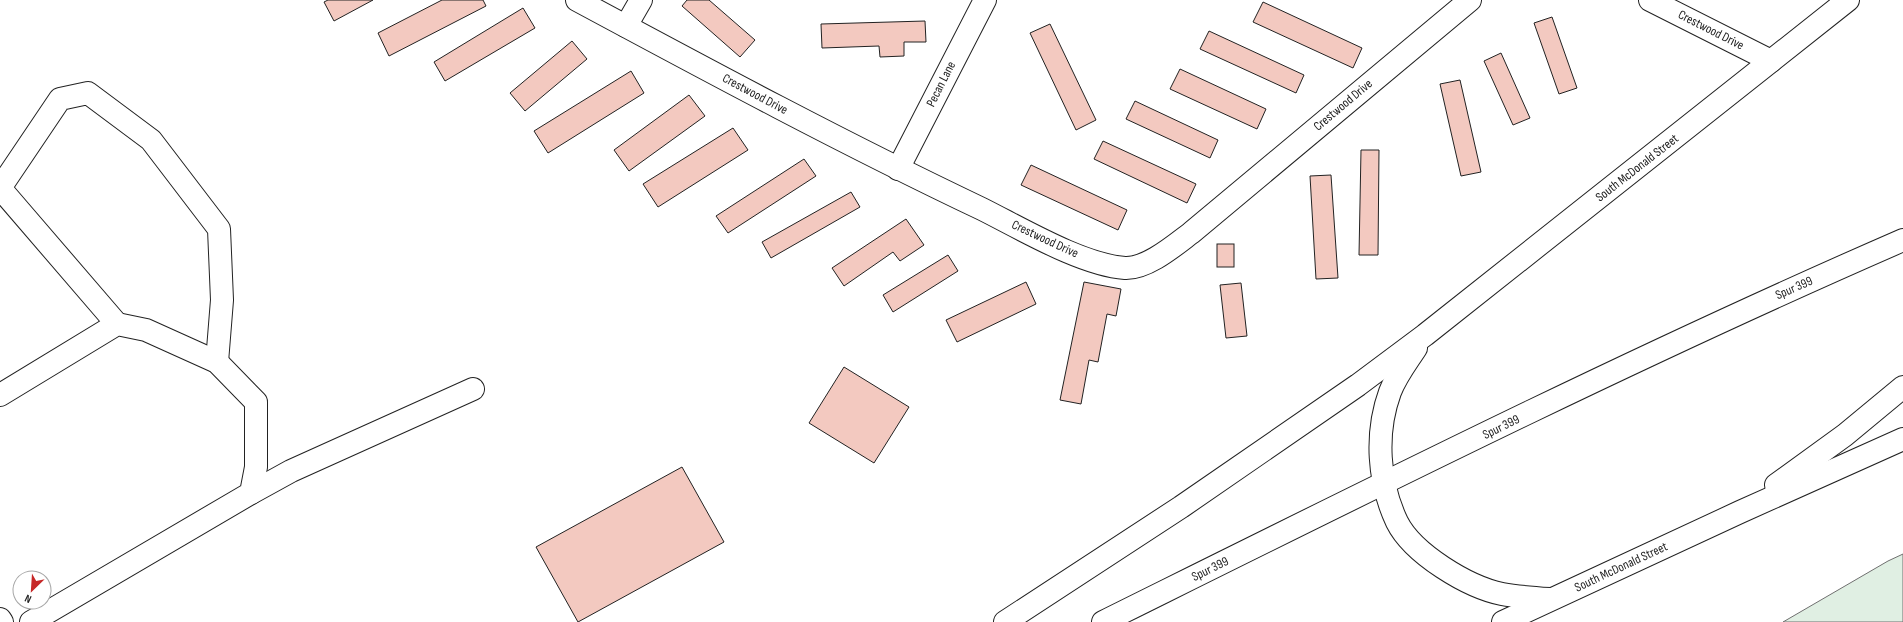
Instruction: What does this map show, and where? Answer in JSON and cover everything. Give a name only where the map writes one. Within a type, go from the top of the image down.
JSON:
[{"type":"main road","name":"Crestwood Drive","points":[[577,0],[898,169],[1080,257],[1113,266],[1128,268],[1145,263],[1168,250],[1191,233],[1470,0]]},
{"type":"main road","points":[[626,26],[641,0]]},
{"type":"main road","name":"Pecan Lane","points":[[898,169],[985,0]]},
{"type":"main road","name":"Crestwood Drive","points":[[1650,0],[1771,61]]},
{"type":"main road","name":"South McDonald Street","points":[[1005,622],[1180,506],[1358,385],[1425,335],[1848,0]]},
{"type":"main road","points":[[217,362],[222,300],[219,229],[151,140],[88,93],[60,100],[0,188],[118,324],[146,330],[217,362],[256,402],[256,467],[251,493]]},
{"type":"main road","name":"Spur 399","points":[[1103,622],[1384,483],[1788,290],[1903,240]]},
{"type":"main road","points":[[0,394],[118,324]]},
{"type":"main road","points":[[1425,335],[1391,390],[1384,414],[1380,443],[1384,483],[1398,523],[1416,547],[1440,566],[1470,582],[1501,594],[1550,599]]},
{"type":"main road","points":[[1740,512],[1845,435],[1903,387]]},
{"type":"main road","points":[[31,622],[291,471],[473,389]]},
{"type":"main road","points":[[1740,512],[1903,439]]},
{"type":"main road","name":"South McDonald Street","points":[[1503,622],[1740,512]]},
{"type":"green space","points":[[1903,554],[1903,622],[1783,622],[1888,561]]},
{"type":"building","points":[[328,0],[373,0],[334,21],[324,2]]},
{"type":"building","points":[[442,0],[483,0],[486,6],[389,56],[378,33]]},
{"type":"building","points":[[687,0],[709,0],[755,40],[740,57],[682,6]]},
{"type":"building","points":[[1263,2],[1362,48],[1353,68],[1253,22]]},
{"type":"building","points":[[523,8],[535,28],[445,81],[434,62]]},
{"type":"building","points":[[1552,17],[1577,88],[1559,94],[1534,23]]},
{"type":"building","points":[[925,21],[926,42],[904,42],[904,56],[880,57],[879,46],[822,48],[821,24]]},
{"type":"building","points":[[1050,24],[1096,120],[1076,130],[1030,33]]},
{"type":"building","points":[[1209,31],[1304,75],[1296,93],[1200,49]]},
{"type":"building","points":[[572,41],[587,59],[525,111],[510,93]]},
{"type":"building","points":[[1501,53],[1530,118],[1513,125],[1484,61]]},
{"type":"building","points":[[1180,69],[1266,109],[1257,129],[1170,89]]},
{"type":"building","points":[[631,71],[644,93],[548,153],[534,131]]},
{"type":"building","points":[[1460,80],[1481,172],[1461,176],[1440,84]]},
{"type":"building","points":[[689,95],[705,116],[629,171],[614,150]]},
{"type":"building","points":[[1135,101],[1218,140],[1210,158],[1126,119]]},
{"type":"building","points":[[733,128],[748,150],[658,207],[643,184]]},
{"type":"building","points":[[1103,141],[1196,184],[1187,203],[1094,159]]},
{"type":"building","points":[[1361,150],[1379,150],[1378,255],[1359,255]]},
{"type":"building","points":[[804,159],[816,176],[728,233],[716,216]]},
{"type":"building","points":[[1031,165],[1127,210],[1118,230],[1021,185]]},
{"type":"building","points":[[1331,175],[1338,278],[1316,279],[1310,176]]},
{"type":"building","points":[[851,192],[860,207],[771,258],[762,242]]},
{"type":"building","points":[[906,219],[924,245],[900,261],[893,252],[844,286],[832,268]]},
{"type":"building","points":[[1217,244],[1234,244],[1234,267],[1217,267]]},
{"type":"building","points":[[948,255],[958,271],[893,312],[883,295]]},
{"type":"building","points":[[1026,282],[1036,304],[957,342],[946,320]]},
{"type":"building","points":[[1084,282],[1121,289],[1116,316],[1107,314],[1098,362],[1089,360],[1081,404],[1060,400]]},
{"type":"building","points":[[1241,283],[1247,336],[1226,338],[1220,285]]},
{"type":"building","points":[[844,367],[909,407],[874,463],[809,423]]},
{"type":"building","points":[[682,467],[724,542],[578,622],[536,547]]}]
